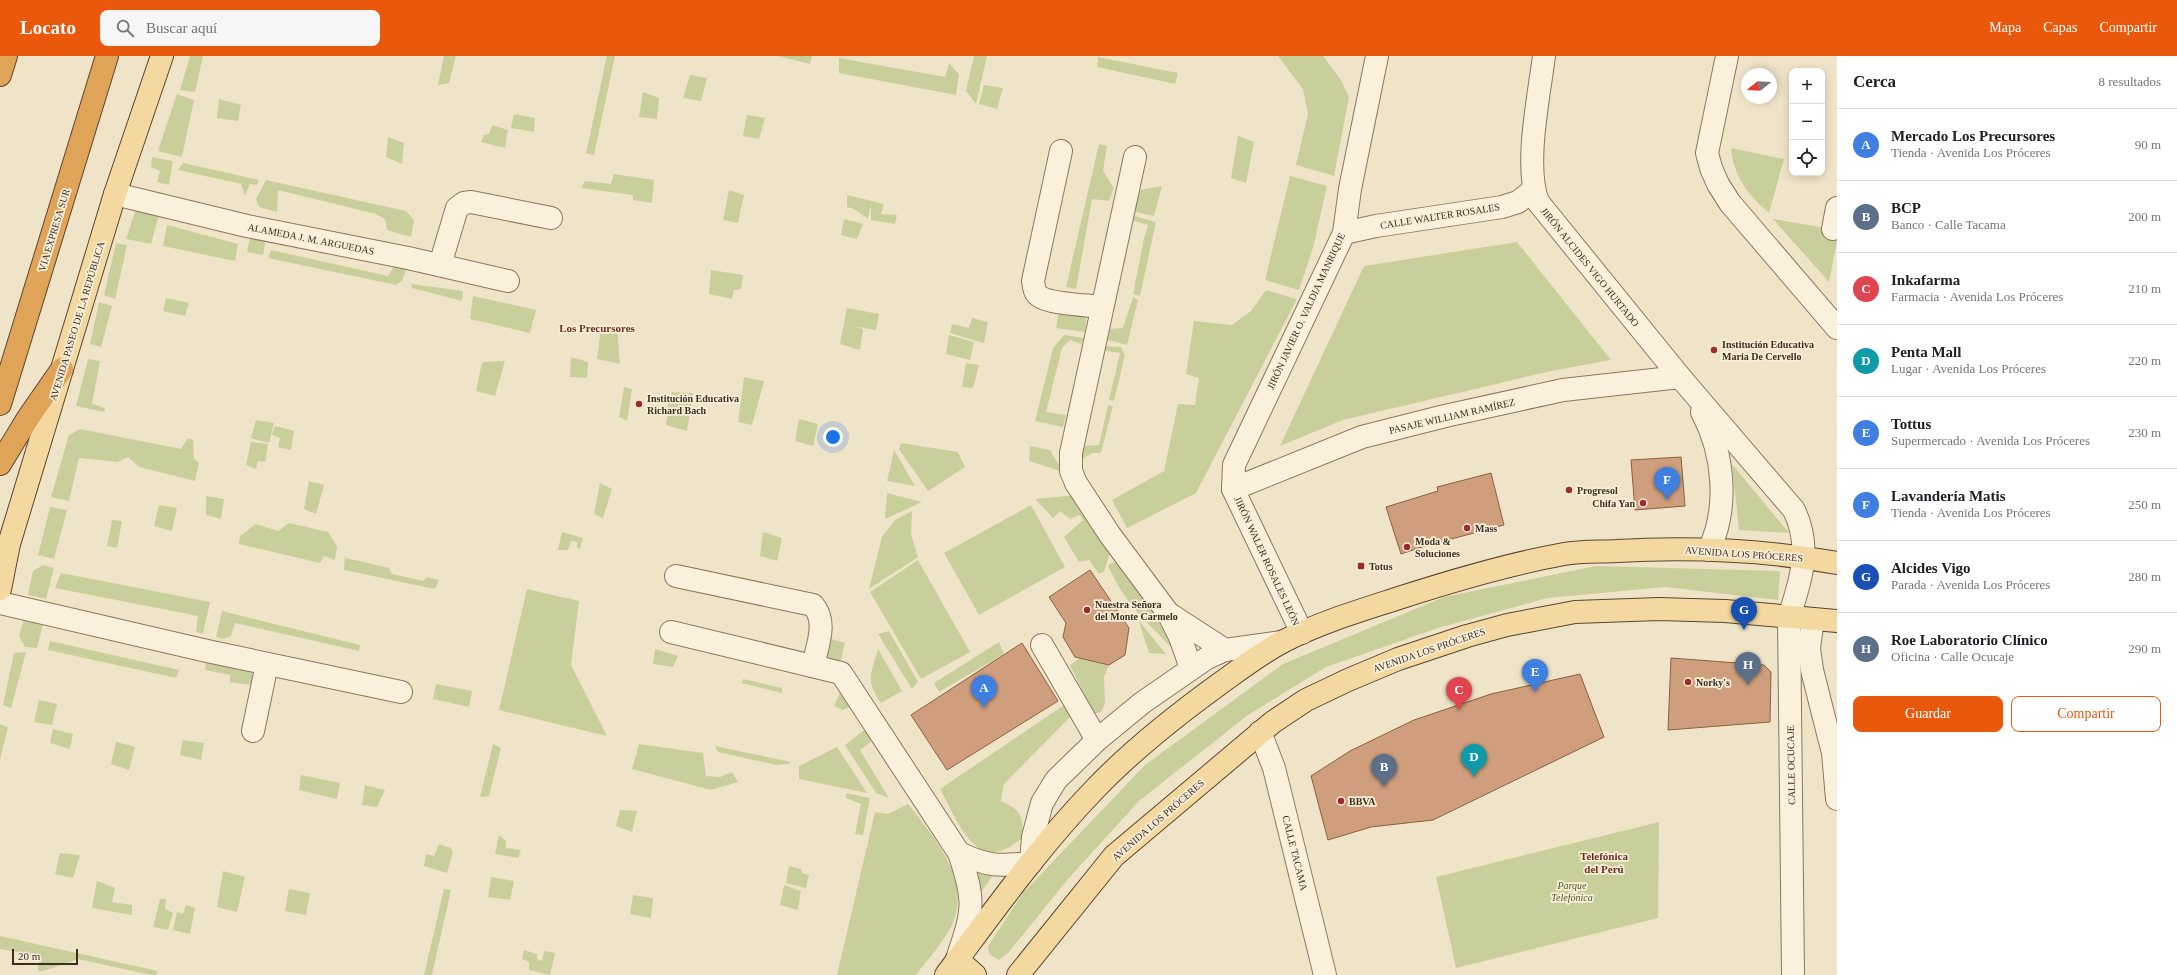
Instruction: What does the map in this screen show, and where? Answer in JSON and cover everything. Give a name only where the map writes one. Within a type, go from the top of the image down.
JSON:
[{"type":"highway","points":[[0,75],[6,56]]},
{"type":"highway","name":"VIA EXPRESA SUR","points":[[0,404],[107,56]]},
{"type":"highway","points":[[0,464],[28,418],[62,369]]},
{"type":"main road","name":"AVENIDA PASEO DE LA REPÚBLICA","points":[[0,589],[9,544],[115,194],[162,56]]},
{"type":"main road","name":"AVENIDA LOS PRÓCERES","points":[[952,967],[1066,820],[1129,757],[1181,713],[1235,673],[1282,642],[1337,618],[1450,581],[1567,554],[1657,549],[1708,550],[1804,557],[1837,563]]},
{"type":"main road","name":"AVENIDA LOS PRÓCERES","points":[[1018,975],[1114,856],[1260,732],[1306,700],[1348,680],[1398,659],[1467,636],[1507,625],[1575,612],[1651,610],[1725,611],[1837,621]]},
{"type":"main road","points":[[952,967],[975,975]]},
{"type":"street","name":"JIRÓN JAVIER O. VALDIA MANRIQUE","points":[[1234,465],[1344,233],[1350,189],[1377,56]]},
{"type":"street","name":"JIRÓN ALCIDES VIGO HURTADO","points":[[1544,56],[1531,161],[1533,190],[1542,209],[1686,383],[1794,510],[1800,522],[1804,540],[1804,557]]},
{"type":"street","points":[[1727,56],[1708,153],[1711,168],[1730,203],[1837,328]]},
{"type":"street","points":[[1061,151],[1033,281],[1034,289],[1039,296],[1048,300],[1101,307]]},
{"type":"street","points":[[1135,157],[1101,307],[1071,453],[1071,471],[1076,483],[1110,535],[1168,613],[1180,637],[1190,668]]},
{"type":"street","name":"CALLE WALTER ROSALES","points":[[1344,233],[1376,226],[1502,207],[1518,202],[1533,190]]},
{"type":"street","name":"ALAMEDA J. M. ARGUEDAS","points":[[115,194],[247,226],[440,265],[508,281]]},
{"type":"street","points":[[440,265],[457,208],[464,203],[481,203],[552,218]]},
{"type":"street","points":[[1832,229],[1837,208]]},
{"type":"street","name":"JIRÓN ALCIDES VIGO HURTADO","points":[[1686,383],[1706,419],[1716,448],[1722,498],[1716,535],[1708,550]]},
{"type":"street","name":"PASAJE WILLIAM RAMÍREZ","points":[[1233,489],[1362,437],[1445,416],[1563,390],[1686,383]]},
{"type":"street","name":"JIRÓN WALER ROSALES LEÓN","points":[[1234,465],[1233,489],[1302,633]]},
{"type":"street","name":"CALLE OCUCAJE","points":[[1793,975],[1789,617],[1799,585],[1804,557]]},
{"type":"street","points":[[676,576],[814,605],[820,612],[821,620],[813,666]]},
{"type":"street","points":[[0,603],[267,664],[401,692]]},
{"type":"street","points":[[1168,613],[1193,631],[1225,650]]},
{"type":"street","points":[[1813,619],[1809,648],[1812,670],[1833,753],[1837,799]]},
{"type":"street","points":[[671,632],[841,673],[959,853],[970,885],[972,903],[968,927],[952,967]]},
{"type":"street","name":"AVENIDA LOS PRÓCERES","points":[[1031,864],[1033,837],[1042,803],[1056,780],[1097,740],[1142,703],[1190,668],[1225,650],[1282,642]]},
{"type":"street","points":[[1042,645],[1097,740]]},
{"type":"street","points":[[253,731],[267,664]]},
{"type":"street","name":"CALLE TACAMA","points":[[1260,732],[1274,768],[1325,975]]},
{"type":"street","points":[[959,853],[980,863],[1000,866],[1031,864]]},
{"type":"green space","points":[[190,56],[203,56],[195,92],[180,90]]},
{"type":"green space","points":[[444,56],[456,56],[449,83],[438,85]]},
{"type":"green space","points":[[607,56],[615,56],[594,155],[586,153]]},
{"type":"green space","points":[[778,56],[812,56],[810,64]]},
{"type":"green space","points":[[974,56],[987,56],[976,104],[966,91]]},
{"type":"green space","points":[[1278,56],[1323,56],[1341,80],[1349,97],[1334,176],[1296,165],[1308,114],[1303,89]]},
{"type":"green space","points":[[1098,57],[1178,73],[1175,84],[1097,67]]},
{"type":"green space","points":[[839,58],[945,77],[949,63],[959,74],[956,95],[839,73]]},
{"type":"green space","points":[[690,75],[707,78],[701,101],[683,98]]},
{"type":"green space","points":[[984,85],[1003,88],[997,109],[979,104]]},
{"type":"green space","points":[[643,92],[659,98],[657,119],[639,117]]},
{"type":"green space","points":[[177,94],[194,100],[182,157],[158,151]]},
{"type":"green space","points":[[219,99],[241,105],[238,121],[217,118]]},
{"type":"green space","points":[[514,114],[535,118],[534,132],[511,128]]},
{"type":"green space","points":[[747,115],[765,118],[759,139],[743,136]]},
{"type":"green space","points":[[492,125],[508,130],[505,148],[481,142],[484,135],[489,134]]},
{"type":"green space","points":[[1238,136],[1254,142],[1246,183],[1231,178]]},
{"type":"green space","points":[[388,137],[404,143],[402,164],[386,157]]},
{"type":"green space","points":[[1099,144],[1107,146],[1103,171],[1114,188],[1109,201],[1092,199],[1076,289],[1066,287]]},
{"type":"green space","points":[[1731,148],[1784,159],[1769,213],[1754,199],[1743,184],[1735,168]]},
{"type":"green space","points":[[152,157],[173,161],[169,185],[157,182],[160,171],[151,167]]},
{"type":"green space","points":[[183,163],[259,180],[257,185],[250,184],[245,196],[241,184],[178,170]]},
{"type":"green space","points":[[614,174],[654,180],[652,203],[633,200],[633,195],[581,188],[585,181],[611,184]]},
{"type":"green space","points":[[1290,176],[1327,186],[1313,248],[1299,290],[1265,280]]},
{"type":"green space","points":[[266,180],[406,211],[414,220],[411,237],[387,230],[385,219],[376,214],[278,190],[277,212],[259,207],[256,199]]},
{"type":"green space","points":[[1162,186],[1154,216],[1128,210],[1134,191]]},
{"type":"green space","points":[[729,190],[744,195],[738,223],[723,220]]},
{"type":"green space","points":[[847,195],[884,204],[881,214],[897,215],[895,224],[871,220],[871,205],[868,218],[854,209],[847,207]]},
{"type":"green space","points":[[138,203],[161,208],[151,244],[126,239]]},
{"type":"green space","points":[[1127,214],[1156,222],[1140,296],[1133,294],[1148,225],[1124,218]]},
{"type":"green space","points":[[844,219],[863,224],[857,239],[841,235]]},
{"type":"green space","points":[[1773,219],[1837,230],[1837,241],[1829,282]]},
{"type":"green space","points":[[167,225],[238,244],[235,261],[163,246]]},
{"type":"green space","points":[[252,229],[263,232],[265,244],[263,255],[247,252]]},
{"type":"green space","points":[[1517,242],[1611,360],[1551,371],[1343,420],[1280,446],[1364,266]]},
{"type":"green space","points":[[116,243],[127,245],[115,299],[104,295]]},
{"type":"green space","points":[[271,250],[388,276],[395,265],[409,260],[402,281],[396,285],[268,258]]},
{"type":"green space","points":[[711,270],[743,275],[741,289],[734,290],[732,299],[709,294]]},
{"type":"green space","points":[[411,284],[463,291],[462,301],[412,288]]},
{"type":"green space","points":[[1266,290],[1297,299],[1196,493],[1127,528],[1112,500],[1164,471],[1178,404],[1195,405],[1199,378],[1186,374],[1194,321],[1232,325],[1251,311]]},
{"type":"green space","points":[[473,296],[536,310],[530,333],[470,319]]},
{"type":"green space","points":[[1133,297],[1138,300],[1127,345],[1104,339],[1109,329],[1123,328]]},
{"type":"green space","points":[[166,298],[189,303],[185,316],[163,311]]},
{"type":"green space","points":[[99,302],[112,306],[101,347],[90,344]]},
{"type":"green space","points":[[847,308],[879,314],[876,330],[852,326],[863,329],[860,350],[840,344]]},
{"type":"green space","points":[[1060,308],[1074,310],[1086,318],[1085,332],[1056,328]]},
{"type":"green space","points":[[972,318],[988,322],[984,343],[950,333],[952,324],[969,328]]},
{"type":"green space","points":[[601,328],[617,328],[620,364],[597,359]]},
{"type":"green space","points":[[949,335],[974,342],[970,360],[946,354]]},
{"type":"green space","points":[[1064,335],[1083,338],[1081,344],[1070,340],[1062,348],[1046,412],[1066,415],[1063,427],[1035,421],[1053,348]]},
{"type":"green space","points":[[1102,346],[1121,347],[1125,355],[1114,401],[1109,400],[1120,353],[1100,350]]},
{"type":"green space","points":[[571,357],[588,362],[587,378],[570,377]]},
{"type":"green space","points":[[88,359],[100,361],[92,404],[105,408],[104,412],[76,406]]},
{"type":"green space","points":[[505,361],[495,396],[476,391],[482,362]]},
{"type":"green space","points":[[966,363],[979,365],[973,388],[962,387]]},
{"type":"green space","points":[[744,377],[764,381],[752,425],[738,422]]},
{"type":"green space","points":[[624,387],[632,389],[627,421],[619,417]]},
{"type":"green space","points":[[672,392],[693,393],[687,431],[666,425],[668,411],[684,412],[667,408]]},
{"type":"green space","points":[[1108,405],[1113,406],[1101,453],[1092,453],[1082,459],[1078,454],[1079,446],[1099,445]]},
{"type":"green space","points":[[799,419],[818,424],[813,446],[795,441]]},
{"type":"green space","points":[[256,420],[274,423],[269,443],[251,438]]},
{"type":"green space","points":[[275,426],[294,431],[291,450],[278,447],[280,438],[272,435]]},
{"type":"green space","points":[[80,429],[181,449],[188,438],[193,440],[194,459],[199,463],[195,481],[139,467],[128,457],[118,462],[79,458],[69,501],[51,497],[69,435]]},
{"type":"green space","points":[[251,442],[268,444],[265,462],[258,461],[256,469],[246,465]]},
{"type":"green space","points":[[901,443],[958,452],[965,467],[928,491],[899,449]]},
{"type":"green space","points":[[1030,446],[1050,450],[1063,472],[1029,461]]},
{"type":"green space","points":[[894,450],[915,486],[887,481]]},
{"type":"green space","points":[[1732,464],[1789,533],[1739,530]]},
{"type":"green space","points":[[309,481],[324,485],[316,514],[304,509]]},
{"type":"green space","points":[[600,483],[612,489],[603,518],[594,514]]},
{"type":"green space","points":[[887,493],[922,502],[885,519]]},
{"type":"green space","points":[[1077,495],[1112,546],[1104,572],[1099,574],[1089,560],[1079,562],[1064,537],[1083,520],[1080,515],[1070,519],[1060,511],[1053,518],[1035,499]]},
{"type":"green space","points":[[206,496],[224,499],[221,519],[206,515]]},
{"type":"green space","points":[[159,505],[177,508],[172,531],[154,526]]},
{"type":"green space","points":[[1031,505],[1065,567],[979,615],[944,553]]},
{"type":"green space","points":[[50,507],[67,510],[54,559],[38,555]]},
{"type":"green space","points":[[912,511],[911,534],[918,557],[869,589],[882,537],[895,520]]},
{"type":"green space","points":[[112,520],[122,521],[117,548],[107,546]]},
{"type":"green space","points":[[289,523],[328,532],[337,546],[335,560],[324,556],[320,563],[239,544],[240,536],[256,524],[278,531]]},
{"type":"green space","points":[[562,532],[583,538],[580,549],[577,548],[577,542],[571,541],[568,550],[558,550]]},
{"type":"green space","points":[[763,532],[782,538],[777,561],[760,556]]},
{"type":"green space","points":[[345,555],[346,558],[389,568],[392,574],[423,581],[427,577],[439,580],[435,589],[344,570]]},
{"type":"green space","points":[[918,560],[970,652],[921,679],[870,592]]},
{"type":"green space","points":[[1120,560],[1165,632],[1171,647],[1135,609],[1120,589],[1108,565]]},
{"type":"green space","points":[[43,565],[54,568],[46,599],[28,595],[33,571]]},
{"type":"green space","points":[[1596,566],[1780,571],[1778,600],[1665,587],[1548,598],[1441,627],[1326,667],[1248,715],[1139,801],[1068,879],[1009,952],[999,960],[989,954],[988,946],[1023,893],[1145,765],[1283,664],[1444,597]]},
{"type":"green space","points":[[61,573],[210,602],[203,634],[196,632],[198,616],[55,588]]},
{"type":"green space","points":[[527,589],[579,601],[571,665],[607,736],[499,710]]},
{"type":"green space","points":[[222,611],[360,645],[359,651],[235,623],[231,636],[224,639],[216,637]]},
{"type":"green space","points":[[25,615],[44,620],[37,648],[25,647],[19,636]]},
{"type":"green space","points":[[1139,621],[1166,654],[1149,653]]},
{"type":"green space","points":[[889,631],[918,682],[912,689],[878,634]]},
{"type":"green space","points":[[828,638],[845,643],[841,660],[831,660],[827,658],[824,653]]},
{"type":"green space","points":[[50,641],[179,670],[176,678],[48,650]]},
{"type":"green space","points":[[999,642],[1004,654],[939,692],[934,683]]},
{"type":"green space","points":[[655,649],[678,656],[673,667],[653,664]]},
{"type":"green space","points":[[878,649],[902,691],[881,703],[871,682],[872,671]]},
{"type":"green space","points":[[26,652],[11,708],[3,705],[14,653]]},
{"type":"green space","points":[[207,657],[251,670],[253,677],[251,685],[230,682],[230,675],[205,670]]},
{"type":"green space","points":[[1080,658],[1109,665],[1104,677],[1105,704],[1101,712],[1094,714],[1070,665]]},
{"type":"green space","points":[[743,679],[782,688],[782,693],[742,683]]},
{"type":"green space","points":[[436,684],[472,691],[469,707],[433,699]]},
{"type":"green space","points":[[844,684],[850,707],[843,710],[834,706]]},
{"type":"green space","points":[[39,700],[57,704],[52,725],[34,722]]},
{"type":"green space","points":[[1067,703],[1072,715],[1004,784],[1001,801],[1013,807],[1020,815],[1022,819],[1022,838],[1006,849],[992,852],[981,849],[971,841],[962,830],[940,789]]},
{"type":"green space","points":[[0,724],[8,727],[0,760]]},
{"type":"green space","points":[[869,726],[875,739],[860,750],[889,798],[876,793],[845,745]]},
{"type":"green space","points":[[53,729],[73,734],[70,749],[50,743]]},
{"type":"green space","points":[[183,740],[204,743],[201,760],[180,755]]},
{"type":"green space","points":[[116,742],[135,747],[129,770],[111,764]]},
{"type":"green space","points":[[493,744],[501,748],[489,796],[480,797]]},
{"type":"green space","points":[[639,744],[703,753],[706,776],[720,777],[732,772],[738,782],[711,790],[632,769]]},
{"type":"green space","points":[[715,746],[791,762],[789,764],[776,765],[718,752]]},
{"type":"green space","points":[[837,747],[867,793],[799,779],[799,766]]},
{"type":"green space","points":[[301,775],[340,783],[337,799],[299,790]]},
{"type":"green space","points":[[365,785],[385,790],[377,807],[362,805]]},
{"type":"green space","points":[[846,793],[870,798],[863,835],[855,834],[861,804],[846,798]]},
{"type":"green space","points":[[908,804],[939,845],[948,860],[954,876],[958,892],[957,909],[952,925],[940,945],[916,975],[837,975],[875,812],[888,814]]},
{"type":"green space","points":[[620,810],[637,811],[632,832],[616,826]]},
{"type":"green space","name":"Parque Telefónica","points":[[1659,822],[1658,918],[1456,968],[1436,877]]},
{"type":"green space","points":[[499,835],[506,841],[506,848],[521,850],[518,858],[495,854]]},
{"type":"green space","points":[[439,844],[451,848],[453,852],[447,873],[424,866],[426,854],[434,856]]},
{"type":"green space","points":[[60,853],[80,855],[73,878],[55,874]]},
{"type":"green space","points":[[789,866],[801,869],[802,873],[809,875],[806,888],[786,883]]},
{"type":"green space","points":[[967,866],[993,875],[978,897]]},
{"type":"green space","points":[[223,871],[245,877],[237,912],[217,907]]},
{"type":"green space","points":[[491,877],[514,881],[510,900],[488,897]]},
{"type":"green space","points":[[97,881],[115,888],[112,902],[132,905],[132,915],[92,908]]},
{"type":"green space","points":[[784,885],[801,891],[798,910],[780,905]]},
{"type":"green space","points":[[289,889],[310,893],[306,915],[285,911]]},
{"type":"green space","points":[[444,889],[451,890],[432,975],[424,975]]},
{"type":"green space","points":[[633,895],[653,898],[651,918],[630,914]]},
{"type":"green space","points":[[160,899],[166,899],[165,909],[173,913],[168,930],[153,927]]},
{"type":"green space","points":[[186,905],[195,908],[190,934],[173,930],[177,912],[183,914]]},
{"type":"green space","points":[[0,936],[158,971],[156,975],[151,975],[78,959],[44,971],[38,971],[39,956],[0,949]]},
{"type":"green space","points":[[524,950],[537,954],[537,959],[542,961],[544,951],[555,953],[550,975],[529,970],[529,962],[522,959]]},
{"type":"building","points":[[1681,457],[1685,506],[1635,510],[1631,460]]},
{"type":"building","points":[[1491,473],[1504,525],[1401,554],[1386,507],[1438,491],[1437,487]]},
{"type":"building","name":"Nuestra Señora del Monte Carmelo","points":[[1090,570],[1129,628],[1125,655],[1109,665],[1075,657],[1063,637],[1066,623],[1049,597]]},
{"type":"building","points":[[1022,643],[1058,701],[947,770],[911,715]]},
{"type":"building","points":[[1671,658],[1764,665],[1771,672],[1770,722],[1668,730]]},
{"type":"building","points":[[1580,674],[1604,737],[1433,820],[1371,827],[1328,840],[1311,776],[1350,751],[1414,720],[1491,694]]},
{"type":"place","name":"Institución Educativa Maria De Cervello","points":[[1714,350]]},
{"type":"place","name":"Institución Educativa Richard Bach","points":[[639,404]]},
{"type":"place","name":"Progresol","points":[[1569,490]]},
{"type":"place","name":"Lavandería Matis","points":[[1667,500]]},
{"type":"place","name":"Chifa Yan","points":[[1643,503]]},
{"type":"place","name":"Mass","points":[[1467,528]]},
{"type":"place","name":"Moda & Soluciones","points":[[1407,547]]},
{"type":"place","name":"Totus","points":[[1361,566]]},
{"type":"place","name":"Nuestra Señora del Monte Carmelo","points":[[1087,610]]},
{"type":"place","name":"Alcides Vigo","points":[[1744,630]]},
{"type":"place","name":"Norky's","points":[[1688,682]]},
{"type":"place","name":"Roe Laboratorio Clínico","points":[[1748,685]]},
{"type":"place","name":"Tottus","points":[[1535,692]]},
{"type":"place","name":"Mercado Los Precursores","points":[[984,708]]},
{"type":"place","name":"Inkafarma","points":[[1459,710]]},
{"type":"place","name":"Penta Mall","points":[[1474,777]]},
{"type":"place","name":"BCP","points":[[1384,787]]},
{"type":"place","name":"BBVA","points":[[1341,801]]},
{"type":"district","name":"Los Precursores","points":[[597,328]]},
{"type":"district","name":"Telefónica del Perú","points":[[1604,862]]}]
